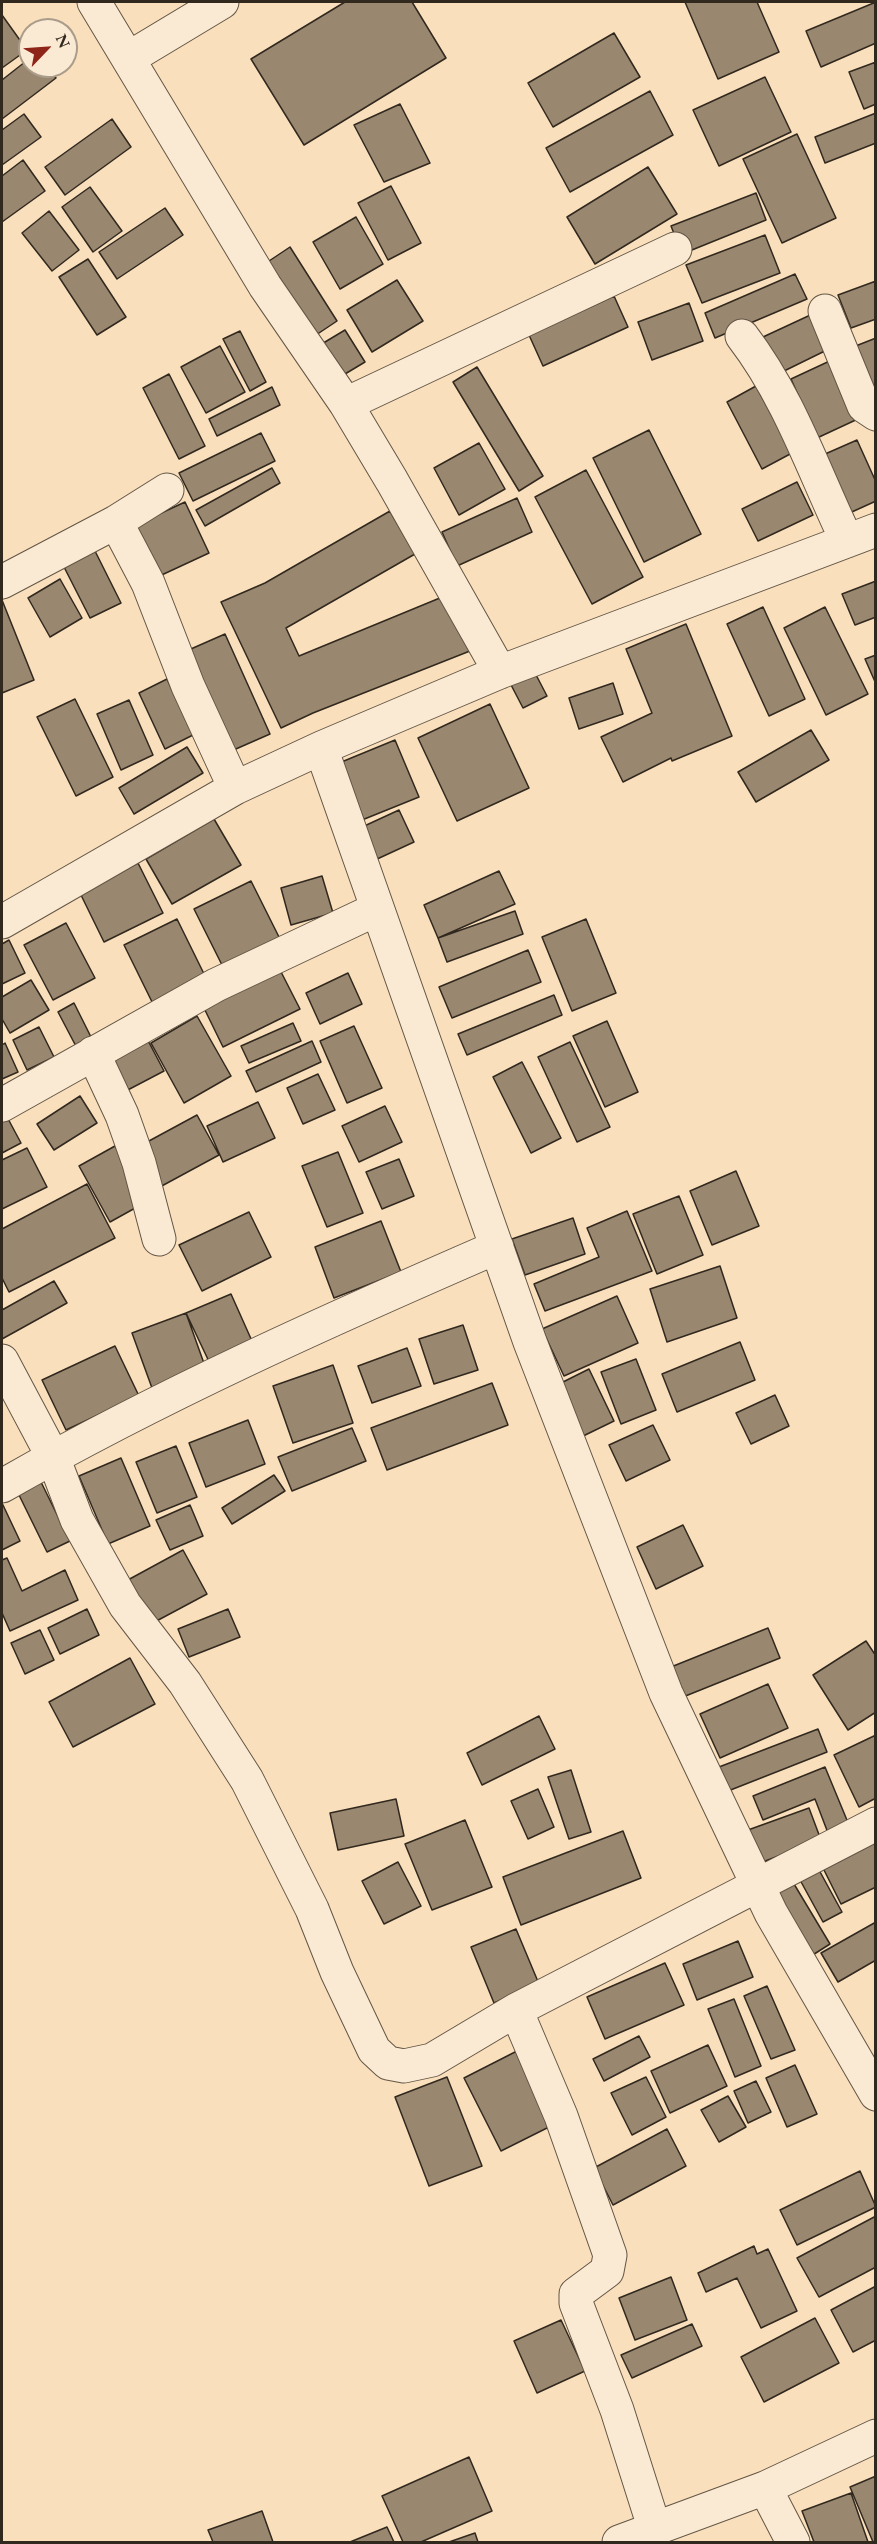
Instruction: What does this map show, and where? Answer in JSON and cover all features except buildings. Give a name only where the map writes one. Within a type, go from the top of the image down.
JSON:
[{"type":"street","points":[[94,2],[265,286],[346,404],[500,672]]},
{"type":"street","points":[[129,58],[222,2]]},
{"type":"street","points":[[346,404],[675,249]]},
{"type":"street","points":[[825,311],[864,406],[876,414]]},
{"type":"street","points":[[2,922],[235,788],[321,748],[500,672],[861,535],[762,361],[742,336]]},
{"type":"street","points":[[2,582],[116,522],[167,490]]},
{"type":"street","points":[[116,522],[148,583],[188,686],[235,788]]},
{"type":"street","points":[[321,748],[530,1341],[666,1693],[757,1884],[876,2094]]},
{"type":"street","points":[[2,1105],[216,985],[377,909]]},
{"type":"street","points":[[93,1053],[122,1115],[139,1163],[159,1239]]},
{"type":"street","points":[[2,1486],[53,1456],[327,1321],[497,1247]]},
{"type":"street","points":[[2,1361],[53,1456],[77,1520],[125,1605],[185,1683],[247,1780],[312,1909],[337,1972],[374,2050],[388,2063],[404,2066],[432,2060],[516,2010],[876,1824]]},
{"type":"street","points":[[516,2010],[561,2116],[610,2256],[611,2265],[607,2271],[576,2294],[576,2303],[616,2410],[655,2530]]},
{"type":"street","points":[[619,2542],[765,2488],[876,2436]]},
{"type":"street","points":[[765,2488],[794,2542]]}]
